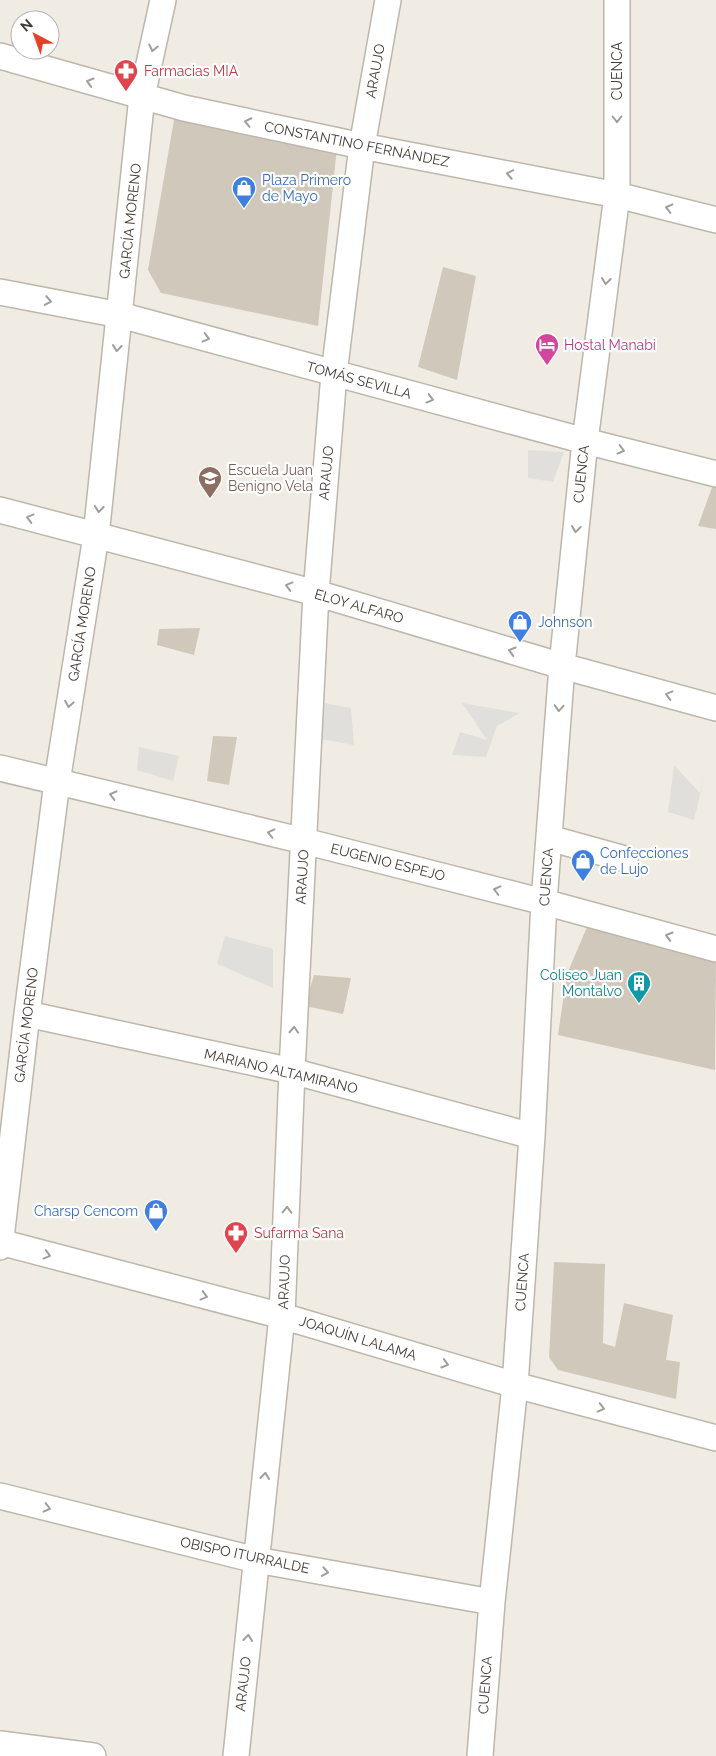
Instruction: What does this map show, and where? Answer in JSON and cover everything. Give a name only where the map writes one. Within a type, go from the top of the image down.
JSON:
[{"type":"street","name":"GARCÍA MORENO","points":[[0,1244],[57,782],[96,536],[142,96],[163,0]]},
{"type":"street","name":"ARAUJO","points":[[236,1756],[282,1316],[292,1071],[316,593],[334,374],[362,146],[388,0]]},
{"type":"street","name":"CUENCA","points":[[480,1756],[492,1602],[515,1385],[532,1136],[544,902],[562,666],[584,441],[617,195],[617,0]]},
{"type":"street","name":"CONSTANTINO FERNÁNDEZ","points":[[0,56],[184,108],[362,146],[617,195],[716,220]]},
{"type":"street","name":"TOMÁS SEVILLA","points":[[0,292],[120,315],[584,441],[716,474]]},
{"type":"street","name":"ELOY ALFARO","points":[[0,510],[316,593],[562,666],[716,708]]},
{"type":"street","name":"EUGENIO ESPEJO","points":[[0,768],[304,841],[544,902],[716,950]]},
{"type":"street","points":[[549,838],[625,860]]},
{"type":"street","name":"MARIANO ALTAMIRANO","points":[[27,1014],[292,1071],[532,1136]]},
{"type":"street","name":"JOAQUÍN LALAMA","points":[[0,1244],[282,1316],[515,1385],[716,1438]]},
{"type":"street","name":"OBISPO ITURRALDE","points":[[0,1496],[256,1560],[492,1602]]},
{"type":"street","points":[[0,1744],[93,1756]]},
{"type":"shaded area","points":[[528,450],[564,452],[553,482],[528,478]]},
{"type":"shaded area","points":[[325,703],[351,708],[354,745],[320,739]]},
{"type":"shaded area","points":[[462,703],[520,713],[497,726],[486,757],[452,755],[460,732],[487,740]]},
{"type":"shaded area","points":[[139,747],[179,756],[173,781],[137,770]]},
{"type":"shaded area","points":[[674,765],[700,793],[705,774],[694,820],[668,812]]},
{"type":"shaded area","points":[[225,936],[273,949],[273,988],[217,964]]},
{"type":"building","name":"Plaza Primero de Mayo","points":[[175,114],[337,148],[318,326],[161,293],[148,270]]},
{"type":"building","points":[[443,267],[476,276],[457,380],[418,367]]},
{"type":"building","points":[[714,482],[716,483],[716,529],[698,526]]},
{"type":"building","points":[[200,628],[194,655],[157,645],[159,629]]},
{"type":"building","points":[[213,736],[237,737],[229,785],[207,781]]},
{"type":"building","name":"Coliseo Juan Montalvo","points":[[587,927],[716,963],[715,1070],[558,1035],[567,974]]},
{"type":"building","points":[[314,975],[351,978],[343,1014],[305,1006]]},
{"type":"building","points":[[554,1262],[605,1264],[603,1343],[615,1347],[624,1303],[673,1315],[666,1360],[680,1362],[676,1399],[558,1370],[549,1357]]},
{"type":"place","name":"Farmacias MIA","points":[[126,92]]},
{"type":"place","name":"Plaza Primero de Mayo","points":[[244,209]]},
{"type":"place","name":"Hostal Manabi","points":[[547,366]]},
{"type":"place","name":"Escuela Juan Benigno Vela","points":[[210,499]]},
{"type":"place","name":"Johnson","points":[[520,643]]},
{"type":"place","name":"Confecciones de Lujo","points":[[583,882]]},
{"type":"place","name":"Coliseo Juan Montalvo","points":[[639,1004]]},
{"type":"place","name":"Charsp Cencom","points":[[156,1232]]},
{"type":"place","name":"Sufarma Sana","points":[[236,1254]]}]
